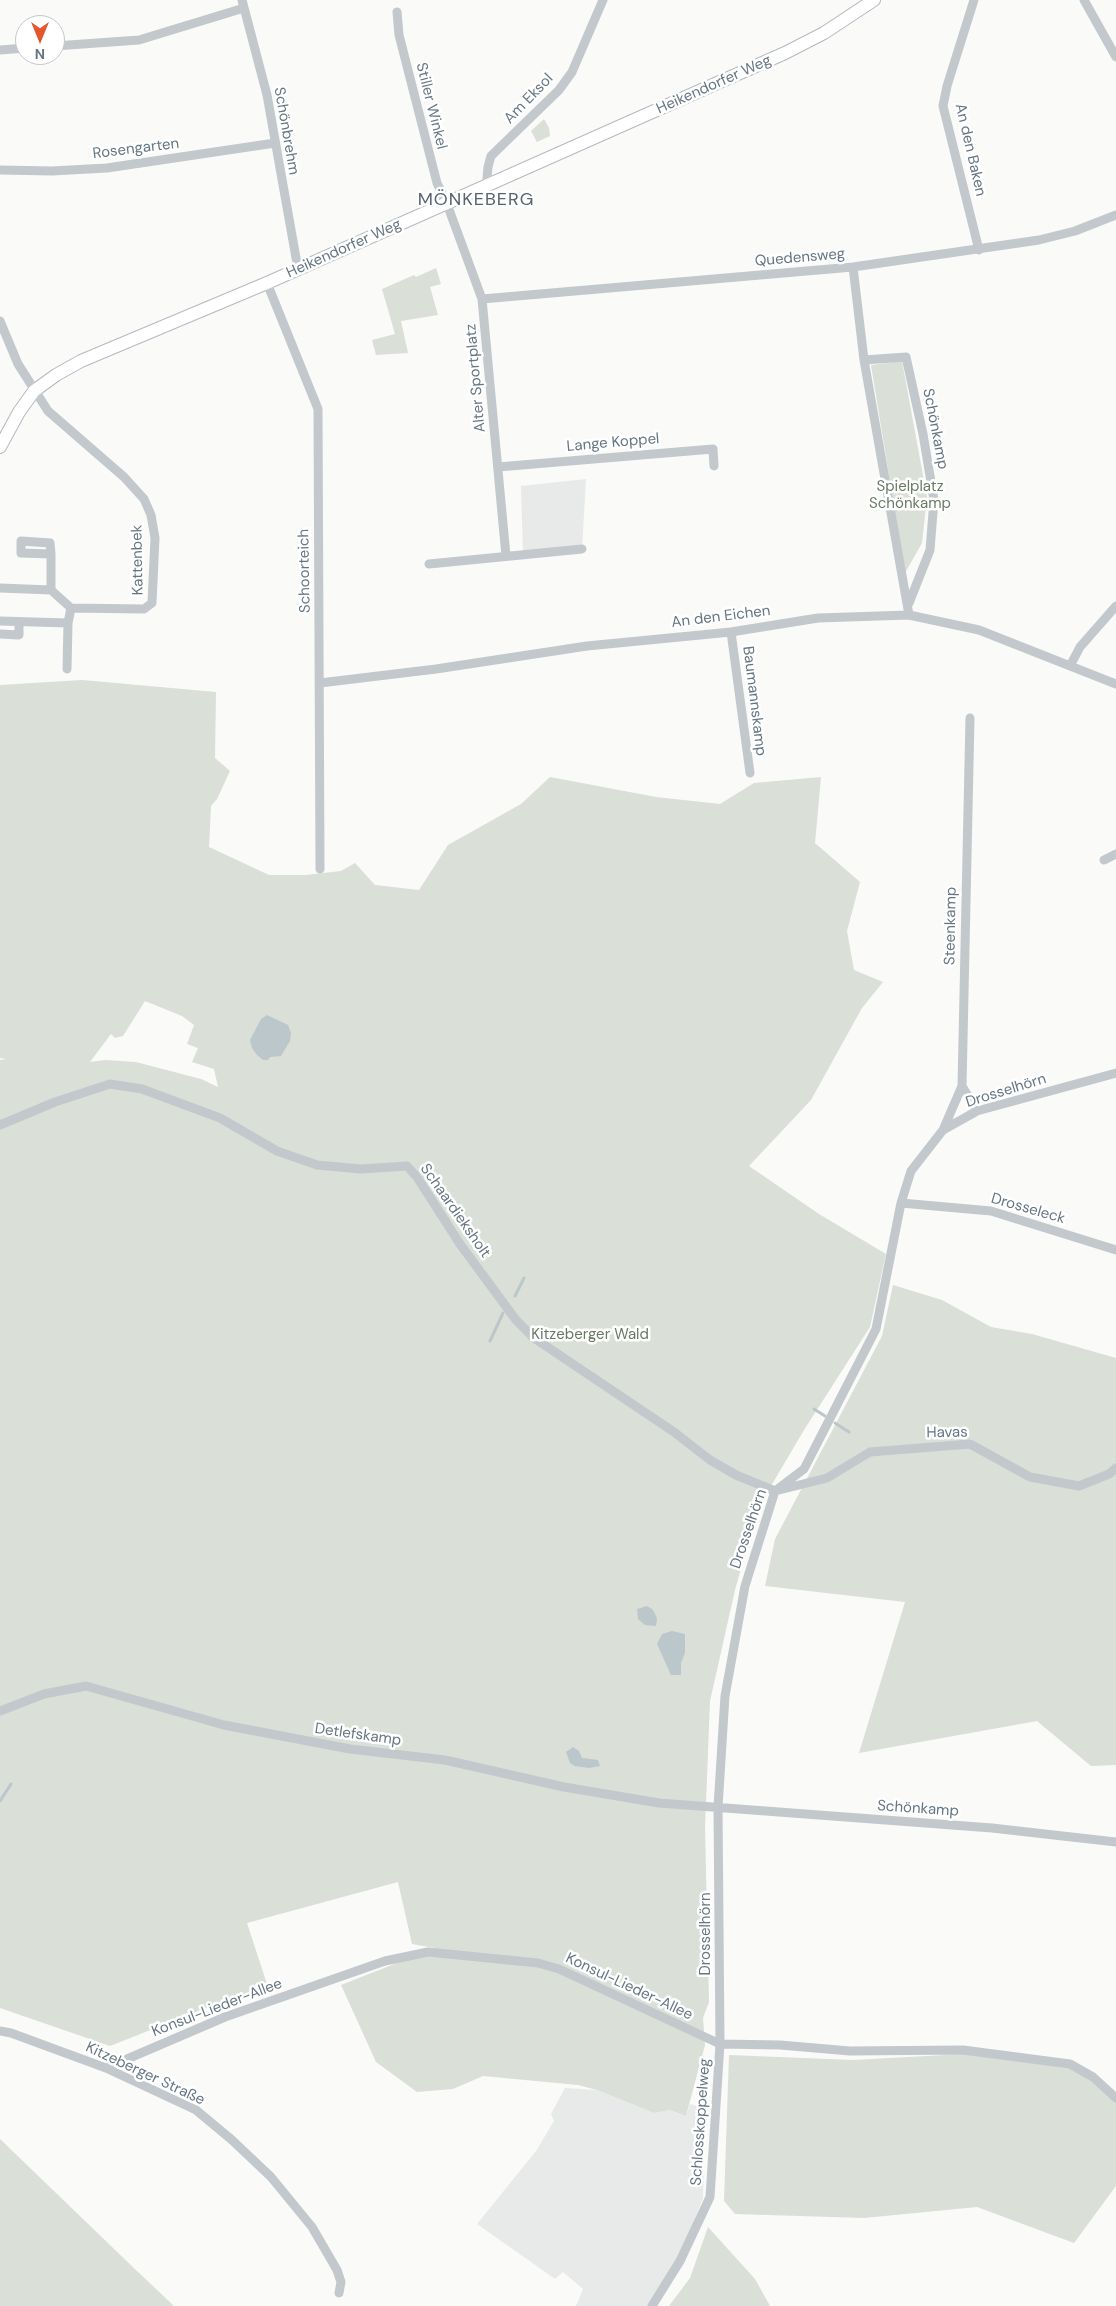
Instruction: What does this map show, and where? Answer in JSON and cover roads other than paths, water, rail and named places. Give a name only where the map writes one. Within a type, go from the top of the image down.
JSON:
[{"type":"street","name":"Am Eksol","points":[[490,185],[487,178],[491,156],[559,90],[572,72],[603,0]]},
{"type":"street","name":"Heikendorfer Weg","points":[[0,447],[19,412],[34,391],[56,375],[81,361],[267,283],[785,53],[824,33],[874,0]]},
{"type":"street","name":"An den Baken","points":[[974,0],[947,86],[943,106],[979,250]]},
{"type":"street","points":[[1084,0],[1116,57]]},
{"type":"street","points":[[65,45],[139,40],[243,4]]},
{"type":"street","name":"Schönbrehm","points":[[243,4],[267,95],[298,269]]},
{"type":"street","name":"Stiller Winkel","points":[[397,12],[399,35],[437,183],[447,204]]},
{"type":"street","points":[[0,50],[15,49]]},
{"type":"street","name":"Rosengarten","points":[[0,170],[52,171],[107,168],[276,143]]},
{"type":"street","name":"Alter Sportplatz","points":[[447,204],[482,299],[506,556]]},
{"type":"street","name":"Quedensweg","points":[[482,299],[853,267],[979,250],[1059,236],[1116,215]]},
{"type":"street","name":"Schönkamp","points":[[853,267],[864,360],[910,615]]},
{"type":"street","name":"Schoorteich","points":[[267,283],[318,409],[320,869]]},
{"type":"street","points":[[0,321],[18,364],[34,391]]},
{"type":"street","name":"Schönkamp","points":[[864,360],[906,357],[923,434],[934,500],[931,541],[930,550],[909,603]]},
{"type":"street","name":"Kattenbek","points":[[34,391],[53,417],[124,477],[144,499],[151,516],[155,538],[152,603],[144,609],[71,608]]},
{"type":"street","name":"Lange Koppel","points":[[498,467],[713,448],[714,466]]},
{"type":"street","points":[[429,564],[582,549]]},
{"type":"street","points":[[51,554],[51,590]]},
{"type":"street","points":[[0,588],[51,590],[71,608],[68,623],[67,669]]},
{"type":"street","points":[[1070,666],[1080,647],[1116,606]]},
{"type":"street","name":"An den Eichen","points":[[320,684],[587,646],[731,632],[818,618],[910,615],[979,630],[1116,684]]},
{"type":"street","points":[[0,621],[68,623]]},
{"type":"street","points":[[0,634],[18,635],[19,622]]},
{"type":"street","name":"Baumannskamp","points":[[731,632],[750,773]]},
{"type":"street","name":"Steenkamp","points":[[943,1130],[962,1086],[970,718]]},
{"type":"street","points":[[1104,860],[1116,854]]},
{"type":"street","name":"Drosselhörn","points":[[720,2044],[718,1807],[725,1696],[744,1586],[775,1491],[804,1468],[876,1329],[901,1203],[911,1171],[943,1130],[977,1111],[1116,1073]]},
{"type":"street","name":"Schaardieksholt","points":[[0,1125],[55,1102],[110,1084],[142,1089],[220,1118],[276,1151],[317,1165],[361,1169],[407,1166],[417,1177],[460,1244],[516,1320],[534,1338],[666,1427],[710,1460],[736,1475],[775,1491]]},
{"type":"street","points":[[962,1086],[977,1111]]},
{"type":"street","name":"Drosseleck","points":[[901,1203],[991,1211],[1116,1250]]},
{"type":"street","name":"Havas","points":[[775,1491],[827,1478],[870,1452],[970,1444],[1030,1477],[1079,1486],[1109,1474],[1116,1468]]},
{"type":"street","name":"Detlefskamp","points":[[0,1711],[44,1694],[86,1686],[224,1725],[302,1740],[350,1749],[446,1760],[564,1787],[660,1803],[718,1807]]},
{"type":"street","name":"Schönkamp","points":[[718,1807],[992,1828],[1116,1842]]},
{"type":"street","name":"Konsul-Lieder-Allee","points":[[106,2068],[225,2017],[385,1961],[428,1952],[538,1963],[558,1968],[720,2044],[780,2045],[850,2052],[963,2050],[1070,2064],[1093,2077],[1116,2098]]},
{"type":"street","name":"Kitzeberger Straße","points":[[0,2030],[106,2068],[196,2110],[272,2177],[312,2227],[337,2270],[341,2282],[339,2293]]},
{"type":"street","name":"Schlosskoppelweg","points":[[652,2306],[680,2261],[710,2197],[720,2044]]},
{"type":"waterway","points":[[515,1296],[524,1278]]},
{"type":"waterway","points":[[490,1341],[503,1313]]},
{"type":"waterway","points":[[814,1409],[825,1416]]},
{"type":"waterway","points":[[835,1423],[849,1432]]},
{"type":"waterway","points":[[0,1801],[11,1784]]},
{"type":"district","name":"MÖNKEBERG","points":[[476,200]]},
{"type":"park label","name":"Spielplatz Schönkamp","points":[[910,496]]},
{"type":"park label","name":"Kitzeberger Wald","points":[[590,1335]]}]
